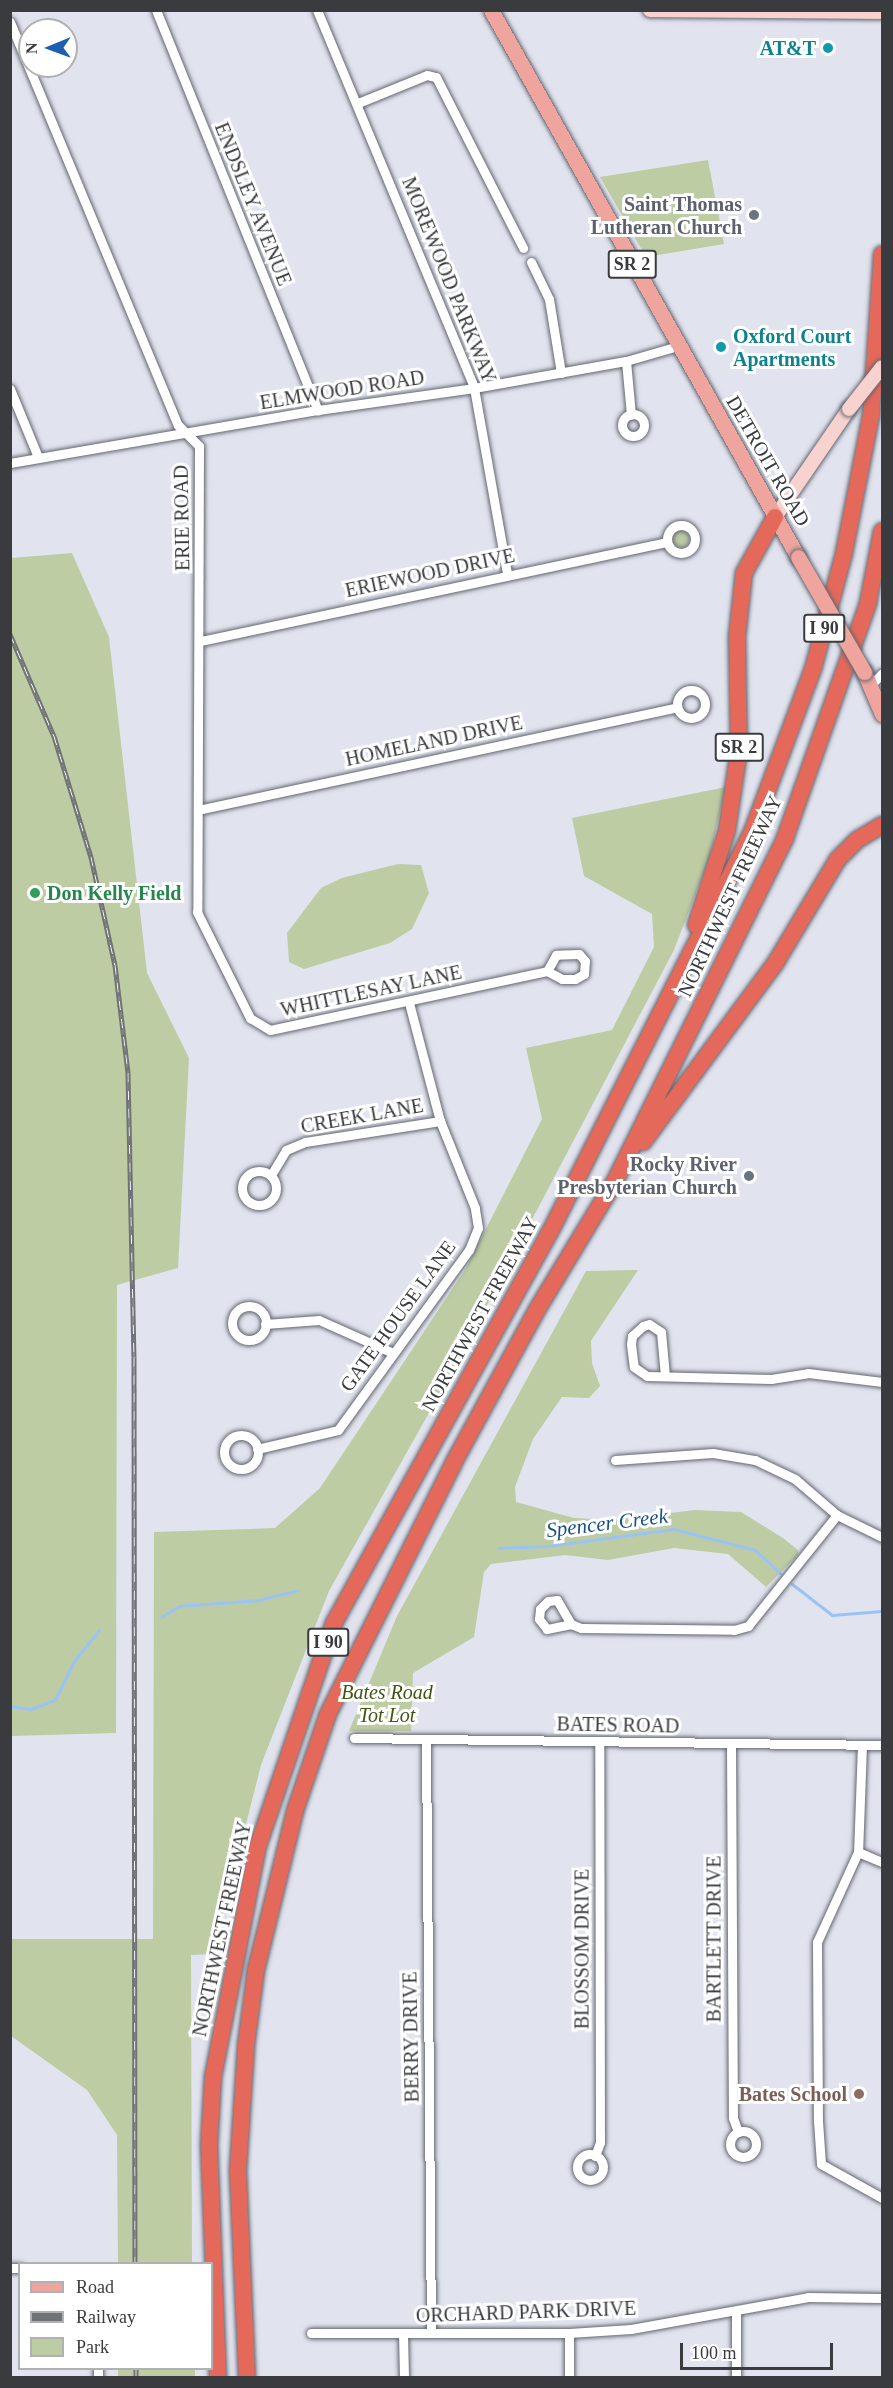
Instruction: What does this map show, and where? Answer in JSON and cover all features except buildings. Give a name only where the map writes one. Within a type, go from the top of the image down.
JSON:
[{"type":"highway","name":"NORTHWEST FREEWAY","points":[[218,2378],[209,2146],[213,2077],[258,1846],[300,1716],[334,1623],[551,1230],[752,832],[813,669],[844,553],[872,416],[882,254]]},
{"type":"highway","name":"SR 2","points":[[679,977],[727,830],[739,751],[737,637],[744,573],[775,517]]},
{"type":"highway","name":"NORTHWEST FREEWAY","points":[[247,2378],[238,2170],[246,2045],[256,1970],[295,1810],[328,1714],[376,1610],[527,1329],[616,1179],[785,838],[868,603],[882,531]]},
{"type":"highway","points":[[616,1179],[776,962],[838,859],[857,840],[882,825]]},
{"type":"main road","name":"DETROIT ROAD","points":[[491,10],[678,346],[867,678],[882,714]]},
{"type":"main road","points":[[650,10],[882,12]]},
{"type":"main road","points":[[775,517],[849,409],[882,368]]},
{"type":"street","name":"ENDSLEY AVENUE","points":[[156,10],[318,410]]},
{"type":"street","name":"MOREWOOD PARKWAY","points":[[317,10],[358,103],[474,388],[507,574]]},
{"type":"street","name":"ERIE ROAD","points":[[10,22],[178,425],[199,446],[201,641],[197,912]]},
{"type":"street","points":[[358,103],[427,75],[436,77],[523,248]]},
{"type":"street","points":[[531,262],[549,299],[561,373]]},
{"type":"street","name":"ELMWOOD ROAD","points":[[10,462],[190,435],[318,410],[561,373],[626,361],[678,346]]},
{"type":"street","points":[[626,361],[631,415]]},
{"type":"street","points":[[10,389],[38,457]]},
{"type":"street","name":"ERIEWOOD DRIVE","points":[[201,641],[507,574],[667,542]]},
{"type":"street","points":[[867,678],[882,673]]},
{"type":"street","name":"HOMELAND DRIVE","points":[[198,810],[677,707]]},
{"type":"street","name":"WHITTLESAY LANE","points":[[197,912],[250,1018],[270,1030],[409,1003],[547,971]]},
{"type":"street","name":"GATE HOUSE LANE","points":[[257,1449],[338,1430],[391,1352],[469,1250],[478,1228],[475,1208],[440,1121],[409,1003]]},
{"type":"street","name":"CREEK LANE","points":[[271,1175],[286,1150],[305,1142],[440,1121]]},
{"type":"street","points":[[265,1324],[319,1320],[391,1352]]},
{"type":"street","points":[[665,1376],[661,1332],[649,1324],[643,1326],[632,1336],[634,1367],[647,1376],[771,1379],[808,1373],[882,1382]]},
{"type":"street","points":[[615,1460],[713,1453],[755,1460],[795,1479],[837,1515],[882,1537]]},
{"type":"street","points":[[571,1624],[581,1628],[734,1629],[748,1626],[837,1515]]},
{"type":"street","name":"BATES ROAD","points":[[354,1738],[426,1741],[882,1745]]},
{"type":"street","name":"BERRY DRIVE","points":[[426,1741],[431,2333]]},
{"type":"street","name":"BLOSSOM DRIVE","points":[[596,2156],[600,2142],[599,1742]]},
{"type":"street","name":"BARTLETT DRIVE","points":[[731,1745],[733,2118],[738,2132]]},
{"type":"street","points":[[862,1745],[858,1852],[817,1942],[818,2121],[821,2164],[882,2198]]},
{"type":"street","points":[[858,1852],[882,1862]]},
{"type":"street","name":"ORCHARD PARK DRIVE","points":[[311,2333],[569,2333],[631,2329],[808,2297],[882,2298]]},
{"type":"street","points":[[736,2311],[736,2378]]},
{"type":"street","points":[[403,2333],[404,2378]]},
{"type":"street","points":[[569,2333],[569,2378]]},
{"type":"green space","points":[[708,160],[724,244],[646,257],[600,177]]},
{"type":"green space","points":[[681,531],[687,533],[689,539],[687,545],[681,547],[675,545],[673,539],[675,533]]},
{"type":"green space","points":[[72,553],[109,637],[147,973],[189,1058],[178,1268],[117,1285],[116,1733],[11,1736],[11,558]]},
{"type":"green space","points":[[726,787],[709,859],[674,950],[448,1379],[329,1591],[261,1765],[213,1954],[191,1955],[192,2262],[118,2262],[117,2135],[87,2090],[11,2036],[11,1939],[153,1939],[154,1532],[275,1528],[320,1488],[465,1270],[542,1119],[526,1048],[612,1030],[654,947],[652,914],[584,876],[572,818]]},
{"type":"green space","points":[[398,864],[421,865],[429,893],[412,929],[390,943],[304,969],[289,962],[287,933],[321,888],[342,878]]},
{"type":"green space","name":"Bates Road Tot Lot","points":[[638,1270],[591,1341],[592,1363],[600,1386],[589,1398],[562,1397],[533,1439],[515,1487],[516,1502],[574,1518],[613,1520],[695,1510],[741,1512],[783,1538],[798,1550],[798,1555],[766,1587],[728,1554],[674,1548],[608,1560],[565,1555],[491,1564],[484,1572],[474,1637],[413,1673],[411,1731],[349,1731],[397,1616],[586,1271]]},
{"type":"green space","points":[[118,2370],[195,2370],[195,2377],[118,2377]]},
{"type":"waterway","name":"Spencer Creek","points":[[498,1548],[548,1546],[674,1529],[755,1550],[780,1573]]},
{"type":"waterway","name":"Spencer Creek","points":[[792,1584],[832,1615],[882,1611]]},
{"type":"waterway","name":"Spencer Creek","points":[[161,1617],[179,1606],[258,1600],[298,1590]]},
{"type":"waterway","name":"Spencer Creek","points":[[10,1706],[31,1709],[55,1700],[74,1661],[99,1630]]},
{"type":"railway","points":[[10,634],[54,736],[91,857],[115,965],[128,1073],[134,1357],[135,2262]]},
{"type":"railway","points":[[136,2370],[136,2378]]},
{"type":"place","name":"AT&T","points":[[828,48]]},
{"type":"place","name":"Saint Thomas Lutheran Church","points":[[754,215]]},
{"type":"place","name":"Oxford Court Apartments","points":[[721,347]]},
{"type":"place","name":"Don Kelly Field","points":[[35,893]]},
{"type":"place","name":"Rocky River Presbyterian Church","points":[[749,1176]]},
{"type":"place","name":"Bates School","points":[[859,2094]]}]
